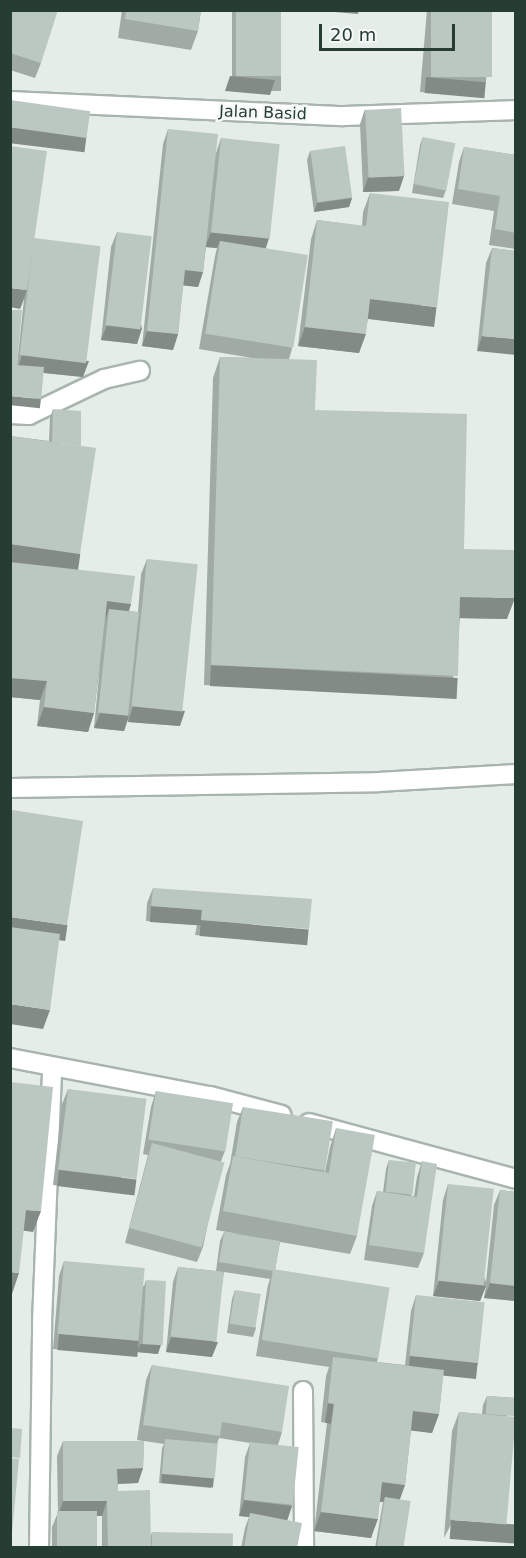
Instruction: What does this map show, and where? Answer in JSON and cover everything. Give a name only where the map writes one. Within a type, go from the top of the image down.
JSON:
[{"type":"street","name":"Jalan Basid","points":[[10,101],[344,116],[516,110]]},
{"type":"street","points":[[10,414],[29,415],[104,379],[140,371]]},
{"type":"street","points":[[10,788],[378,782],[516,774]]},
{"type":"street","points":[[10,1058],[52,1069],[210,1096],[516,1179]]},
{"type":"street","points":[[39,1548],[42,1322],[52,1069]]},
{"type":"street","points":[[303,1391],[304,1548]]},
{"type":"building","points":[[10,10],[58,10],[41,63],[10,53]]},
{"type":"building","points":[[126,10],[201,10],[198,31],[125,19]]},
{"type":"building","points":[[236,10],[281,10],[281,76],[236,76]]},
{"type":"building","points":[[431,10],[492,10],[492,77],[431,77]]},
{"type":"building","points":[[10,100],[90,111],[86,138],[10,127]]},
{"type":"building","points":[[401,108],[405,176],[369,178],[365,110]]},
{"type":"building","points":[[168,129],[218,134],[203,272],[185,270],[178,334],[147,331]]},
{"type":"building","points":[[423,137],[455,143],[446,190],[414,184]]},
{"type":"building","points":[[221,138],[280,144],[270,239],[211,232]]},
{"type":"building","points":[[10,146],[47,151],[27,290],[10,288]]},
{"type":"building","points":[[345,146],[352,197],[318,202],[310,151]]},
{"type":"building","points":[[464,147],[516,155],[516,233],[495,229],[500,196],[458,189]]},
{"type":"building","points":[[370,193],[449,202],[437,307],[370,299],[366,334],[305,327],[317,220],[366,226]]},
{"type":"building","points":[[117,232],[152,236],[140,330],[106,325]]},
{"type":"building","points":[[34,238],[101,246],[86,363],[20,355]]},
{"type":"building","points":[[220,241],[308,255],[293,348],[205,334]]},
{"type":"building","points":[[492,248],[516,251],[516,339],[482,336]]},
{"type":"building","points":[[10,310],[22,310],[17,365],[44,367],[41,399],[10,396]]},
{"type":"building","points":[[220,357],[317,360],[315,410],[467,414],[464,549],[516,550],[515,598],[460,597],[458,676],[211,665]]},
{"type":"building","points":[[53,409],[81,411],[81,446],[52,442]]},
{"type":"building","points":[[10,436],[96,448],[80,554],[10,544]]},
{"type":"building","points":[[147,559],[198,564],[182,712],[132,706]]},
{"type":"building","points":[[10,562],[135,576],[131,604],[107,601],[94,713],[44,707],[47,681],[11,678],[10,682]]},
{"type":"building","points":[[109,609],[139,612],[128,716],[98,712]]},
{"type":"building","points":[[12,810],[83,821],[67,925],[10,917]]},
{"type":"building","points":[[153,888],[312,899],[309,929],[201,920],[202,910],[151,906]]},
{"type":"building","points":[[10,927],[60,934],[50,1010],[10,1004]]},
{"type":"building","points":[[10,1082],[53,1087],[41,1211],[26,1210],[19,1273],[10,1272]]},
{"type":"building","points":[[68,1089],[146,1099],[137,1179],[58,1169]]},
{"type":"building","points":[[156,1091],[233,1103],[225,1152],[148,1139]]},
{"type":"building","points":[[243,1107],[333,1121],[325,1171],[235,1156]]},
{"type":"building","points":[[336,1128],[375,1135],[357,1236],[223,1211],[233,1156],[329,1173]]},
{"type":"building","points":[[152,1143],[224,1162],[202,1247],[129,1228]]},
{"type":"building","points":[[389,1160],[416,1163],[413,1195],[386,1192]]},
{"type":"building","points":[[422,1161],[437,1164],[424,1253],[369,1245],[377,1191],[417,1197]]},
{"type":"building","points":[[448,1184],[494,1189],[484,1285],[438,1280]]},
{"type":"building","points":[[500,1190],[516,1192],[516,1286],[490,1283]]},
{"type":"building","points":[[224,1232],[280,1241],[275,1270],[219,1262]]},
{"type":"building","points":[[64,1261],[145,1268],[138,1341],[58,1334]]},
{"type":"building","points":[[178,1267],[224,1272],[216,1341],[171,1337]]},
{"type":"building","points":[[273,1269],[390,1287],[378,1359],[262,1340]]},
{"type":"building","points":[[146,1280],[166,1281],[163,1345],[143,1344]]},
{"type":"building","points":[[235,1290],[261,1294],[255,1328],[230,1324]]},
{"type":"building","points":[[416,1295],[485,1302],[478,1363],[410,1356]]},
{"type":"building","points":[[333,1357],[444,1370],[439,1414],[413,1411],[405,1485],[382,1482],[378,1519],[321,1512],[334,1404],[328,1403]]},
{"type":"building","points":[[152,1365],[289,1386],[282,1432],[222,1422],[220,1436],[143,1425]]},
{"type":"building","points":[[487,1396],[516,1398],[515,1416],[486,1414]]},
{"type":"building","points":[[459,1412],[516,1417],[506,1525],[450,1520]]},
{"type":"building","points":[[10,1428],[22,1429],[20,1458],[10,1457]]},
{"type":"building","points":[[165,1439],[218,1444],[215,1478],[162,1474]]},
{"type":"building","points":[[63,1441],[144,1441],[143,1468],[117,1469],[118,1491],[150,1490],[151,1548],[108,1548],[107,1501],[63,1501]]},
{"type":"building","points":[[250,1442],[299,1447],[293,1505],[244,1500]]},
{"type":"building","points":[[10,1458],[19,1459],[11,1543],[10,1543]]},
{"type":"building","points":[[385,1497],[411,1501],[403,1548],[377,1548]]},
{"type":"building","points":[[57,1511],[97,1511],[97,1548],[57,1548]]},
{"type":"building","points":[[250,1513],[302,1523],[297,1548],[244,1548]]},
{"type":"building","points":[[152,1532],[233,1533],[233,1548],[152,1548]]}]
